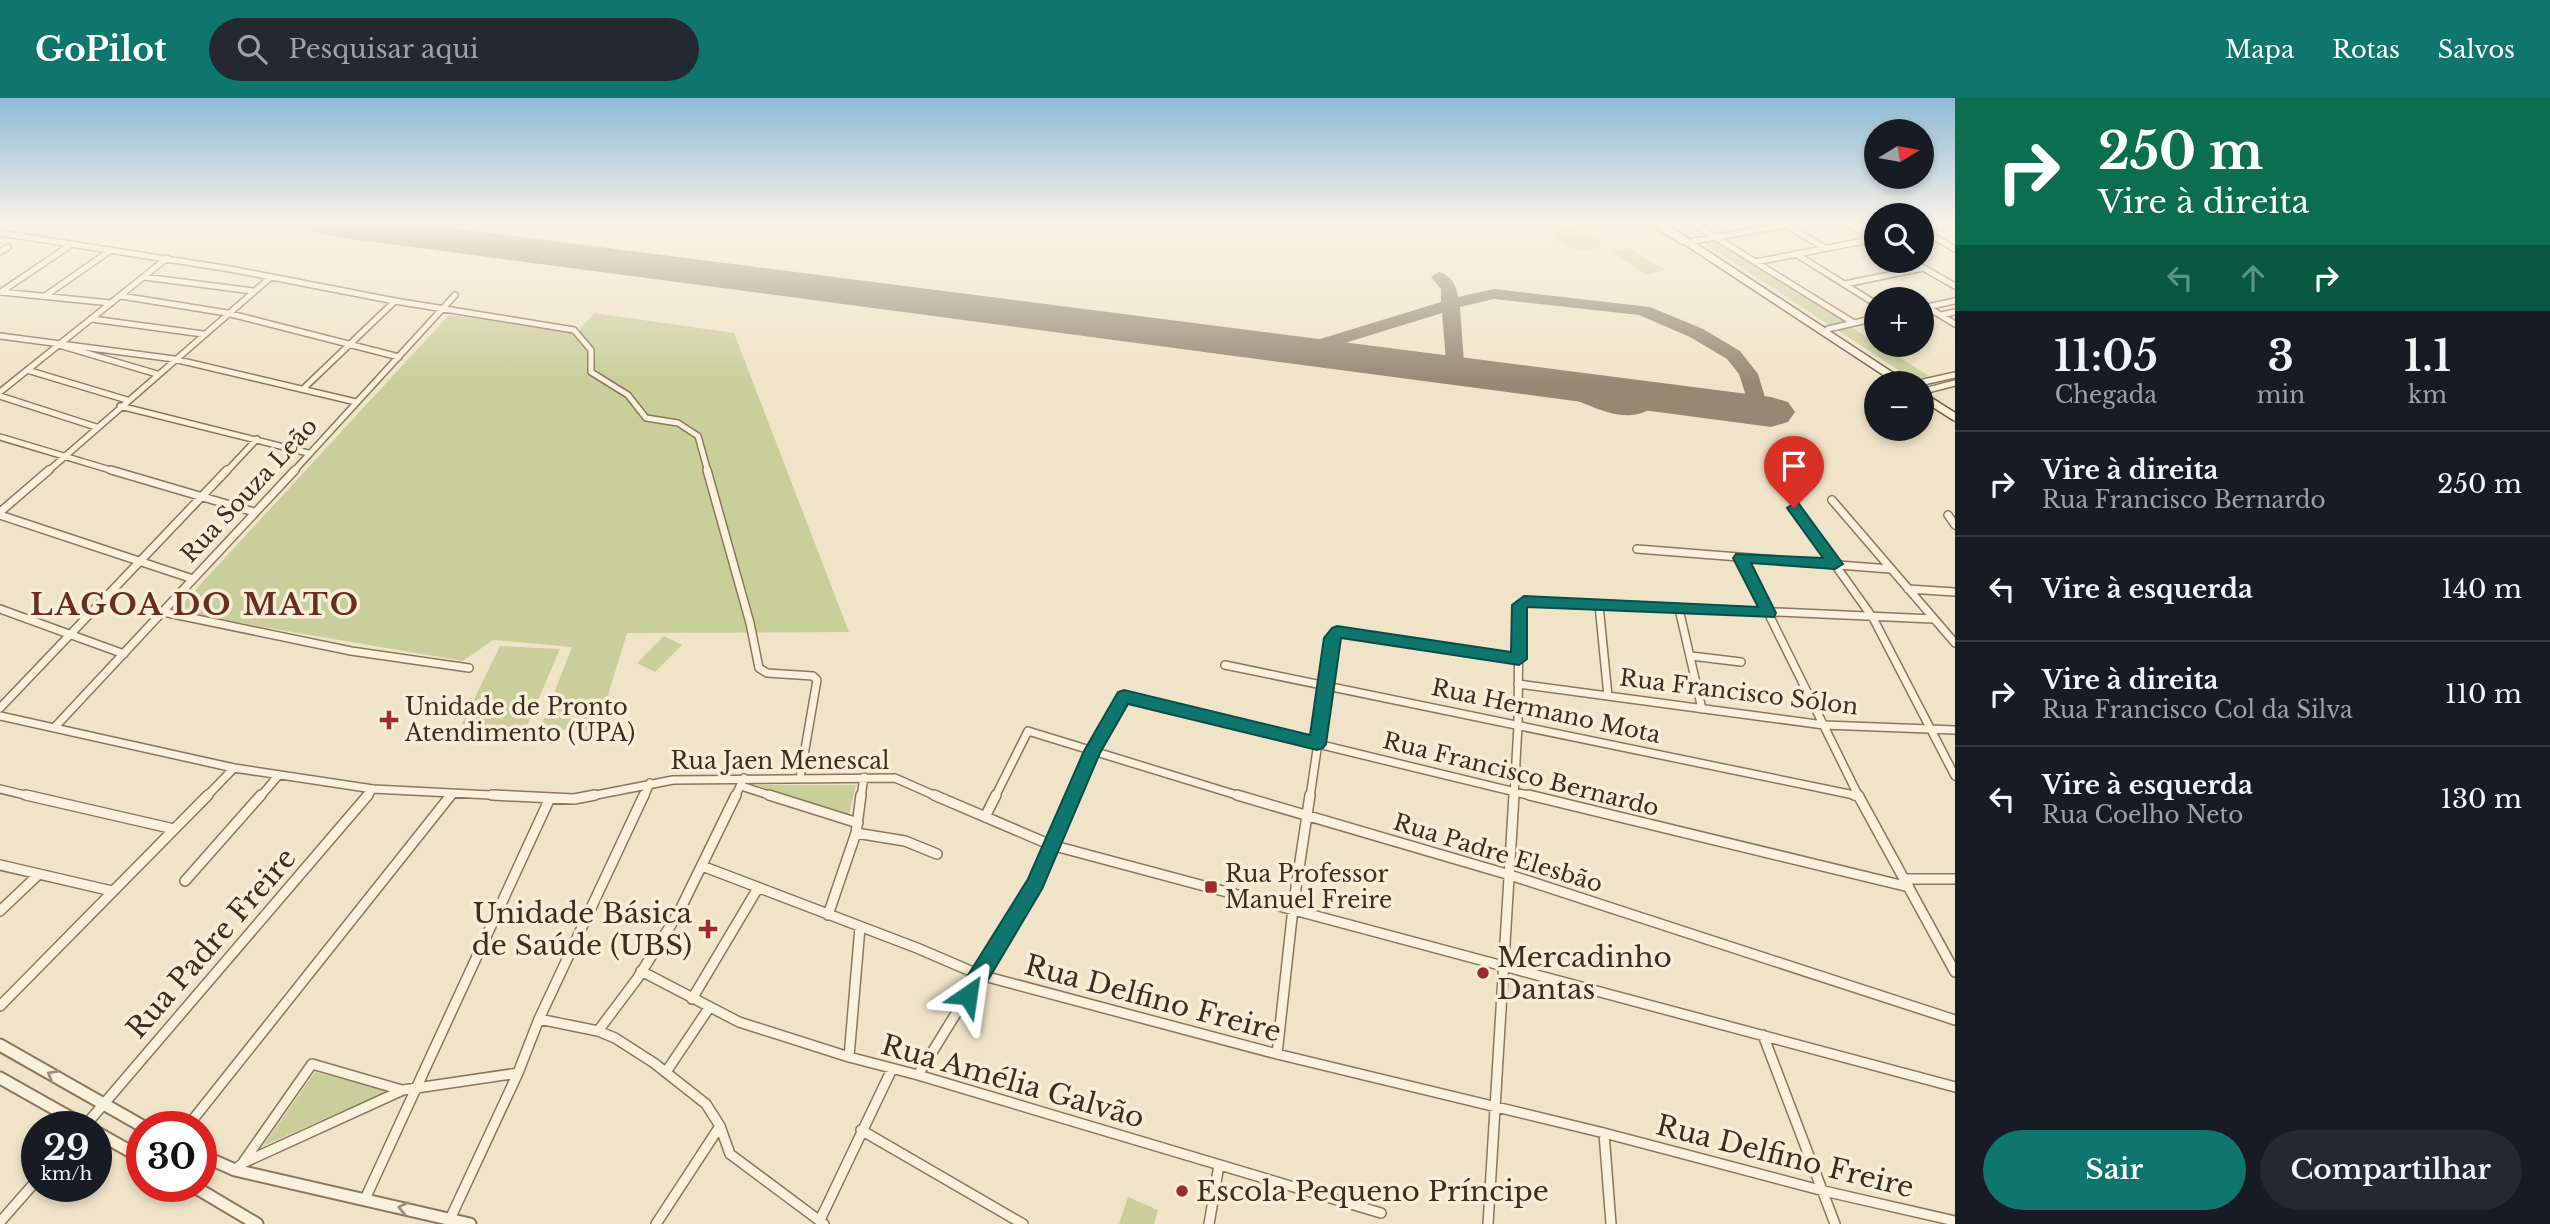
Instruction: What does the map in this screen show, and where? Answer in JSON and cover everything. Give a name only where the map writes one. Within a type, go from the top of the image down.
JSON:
[{"type":"main road","points":[[1739,277],[1883,371]]},
{"type":"main road","points":[[1745,277],[1893,371]]},
{"type":"main road","points":[[1765,295],[1759,289],[1779,298]]},
{"type":"main road","points":[[1934,398],[1955,410]]},
{"type":"main road","points":[[1934,400],[1955,417]]},
{"type":"street","points":[[1,292],[24,277]]},
{"type":"street","points":[[45,296],[72,277]]},
{"type":"street","points":[[96,427],[0,394],[144,277],[253,291]]},
{"type":"street","points":[[193,579],[0,514],[120,406],[271,277],[444,310],[574,330],[591,350],[591,372],[628,396],[646,418],[678,423],[698,436],[760,668],[767,673],[813,676],[817,680],[800,778]]},
{"type":"street","points":[[1778,277],[1854,323]]},
{"type":"street","points":[[1832,277],[1864,296]]},
{"type":"street","points":[[1844,284],[1881,277]]},
{"type":"street","points":[[1938,277],[1955,286]]},
{"type":"street","points":[[1,292],[111,303]]},
{"type":"street","name":"Rua Souza Leão","points":[[54,728],[444,310],[455,295]]},
{"type":"street","points":[[121,296],[227,313],[399,356]]},
{"type":"street","points":[[303,389],[395,301]]},
{"type":"street","points":[[1934,306],[1955,301]]},
{"type":"street","points":[[1934,312],[1955,324]]},
{"type":"street","points":[[1940,315],[1955,312]]},
{"type":"street","points":[[92,318],[203,334]]},
{"type":"street","points":[[1828,329],[1864,321]]},
{"type":"street","points":[[0,335],[174,359],[356,402]]},
{"type":"street","points":[[61,344],[157,374]]},
{"type":"street","points":[[27,370],[127,400]]},
{"type":"street","points":[[1934,384],[1955,375]]},
{"type":"street","points":[[1934,387],[1955,383]]},
{"type":"street","points":[[0,385],[8,386]]},
{"type":"street","points":[[120,406],[308,453]]},
{"type":"street","points":[[0,437],[254,512]]},
{"type":"street","points":[[0,708],[257,439]]},
{"type":"street","points":[[1832,500],[1955,643]]},
{"type":"street","points":[[1794,508],[1874,618],[1955,776]]},
{"type":"street","points":[[1948,515],[1955,525]]},
{"type":"street","points":[[1637,549],[1890,569]]},
{"type":"street","points":[[1741,558],[1859,796],[1952,961],[1955,972]]},
{"type":"street","points":[[1908,589],[1955,592]]},
{"type":"street","points":[[1488,1224],[1518,725],[1519,605],[1529,601],[1933,619]]},
{"type":"street","points":[[1600,605],[1608,696]]},
{"type":"street","points":[[0,609],[124,654]]},
{"type":"street","points":[[1679,609],[1702,709]]},
{"type":"street","points":[[163,612],[351,651],[469,668]]},
{"type":"street","points":[[1277,1054],[1293,908],[1334,634],[1345,632],[1519,659]]},
{"type":"street","points":[[1691,656],[1741,662]]},
{"type":"street","name":"Rua Hermano Mota","points":[[1226,664],[1859,796]]},
{"type":"street","name":"Rua Francisco Sólon","points":[[1518,684],[1824,725],[1955,730]]},
{"type":"street","name":"Rua Francisco Bernardo","points":[[1092,751],[1124,697],[1514,793],[1906,883],[1955,879]]},
{"type":"street","points":[[0,716],[234,768],[373,789]]},
{"type":"street","name":"Rua Padre Elesbão","points":[[985,817],[1028,731],[1510,875],[1955,1020]]},
{"type":"street","points":[[918,1075],[1036,884],[1092,751]]},
{"type":"street","points":[[0,1006],[234,768]]},
{"type":"street","points":[[185,881],[278,776]]},
{"type":"street","points":[[828,915],[857,828],[864,777]]},
{"type":"street","name":"Rua Jaen Menescal","points":[[373,789],[550,798],[589,796],[650,783],[704,778],[742,782],[864,777],[902,780],[1051,845]]},
{"type":"street","points":[[598,1031],[679,912],[742,782],[857,828],[905,841],[937,854]]},
{"type":"street","points":[[450,1219],[518,1073],[539,1018],[650,783]]},
{"type":"street","points":[[0,789],[174,830]]},
{"type":"street","name":"Rua Padre Freire","points":[[99,1111],[373,789]]},
{"type":"street","points":[[200,1111],[452,794]]},
{"type":"street","points":[[365,1199],[550,798]]},
{"type":"street","points":[[1051,845],[1504,964],[1955,1087]]},
{"type":"street","points":[[0,865],[112,891]]},
{"type":"street","name":"Rua Delfino Freire","points":[[702,866],[980,975],[1277,1054],[1604,1133],[1824,1191],[1955,1221]]},
{"type":"street","points":[[0,911],[39,874]]},
{"type":"street","points":[[692,999],[758,888]]},
{"type":"street","points":[[849,1057],[860,927]]},
{"type":"street","name":"Rua Amélia Galvão","points":[[641,971],[739,1021],[849,1057],[918,1075],[1381,1213]]},
{"type":"street","points":[[666,1072],[709,1008]]},
{"type":"street","points":[[539,1018],[598,1031],[615,1038],[666,1072],[706,1104],[720,1126],[730,1154],[822,1222],[861,1130],[891,1069]]},
{"type":"street","points":[[1763,1035],[1835,1224]]},
{"type":"street","points":[[0,1045],[126,1117]]},
{"type":"street","points":[[239,1166],[312,1064],[403,1090]]},
{"type":"street","points":[[239,1166],[403,1090],[518,1073]]},
{"type":"street","points":[[0,1078],[58,1111]]},
{"type":"street","points":[[656,1224],[720,1126]]},
{"type":"street","points":[[861,1130],[1023,1224]]},
{"type":"street","points":[[1604,1133],[1611,1224]]},
{"type":"street","points":[[217,1160],[470,1224]]},
{"type":"street","points":[[1209,1224],[1219,1165]]},
{"type":"street","points":[[0,1222],[21,1198]]},
{"type":"street","points":[[217,1200],[257,1224]]},
{"type":"green space","points":[[1755,277],[1774,277],[1847,321],[1829,325]]},
{"type":"green space","points":[[594,313],[734,333],[849,632],[627,633],[597,731],[540,729],[572,647],[493,640],[463,661],[175,612],[449,315],[577,333]]},
{"type":"green space","points":[[1851,327],[1864,335],[1864,348],[1837,330]]},
{"type":"green space","points":[[1878,357],[1899,357],[1921,371],[1900,371]]},
{"type":"green space","points":[[664,636],[682,645],[655,672],[637,663]]},
{"type":"green space","points":[[500,646],[560,649],[526,728],[462,724]]},
{"type":"green space","points":[[755,785],[856,785],[849,815]]},
{"type":"green space","points":[[315,1072],[388,1091],[263,1146]]},
{"type":"green space","points":[[1128,1197],[1158,1210],[1154,1224],[1119,1224]]},
{"type":"taxiway","points":[[1439,277],[1449,288],[1450,304]]},
{"type":"taxiway","points":[[1450,304],[1494,294],[1644,311],[1696,333],[1733,355],[1748,374],[1759,411]]},
{"type":"taxiway","points":[[1300,351],[1450,304]]},
{"type":"taxiway","points":[[1440,369],[1455,364],[1450,304]]},
{"type":"taxiway","points":[[1552,384],[1629,411],[1646,406],[1652,397]]},
{"type":"runway","points":[[732,277],[1771,412]]},
{"type":"place","name":"Unidade de Pronto Atendimento (UPA)","points":[[389,720]]},
{"type":"place","name":"Rua Professor Manuel Freire","points":[[1211,887]]},
{"type":"place","name":"Unidade Básica de Saúde (UBS)","points":[[708,929]]},
{"type":"place","name":"Mercadinho Dantas","points":[[1483,973]]},
{"type":"place","name":"Escola Pequeno Príncipe","points":[[1182,1191]]},
{"type":"district","name":"LAGOA DO MATO","points":[[195,605]]},
{"type":"route","points":[[968,995],[1036,884],[1092,751],[1124,697],[1130,696],[1317,744],[1332,638],[1337,632],[1519,659],[1519,605],[1529,601],[1768,613],[1741,558],[1835,564],[1794,508]]}]
